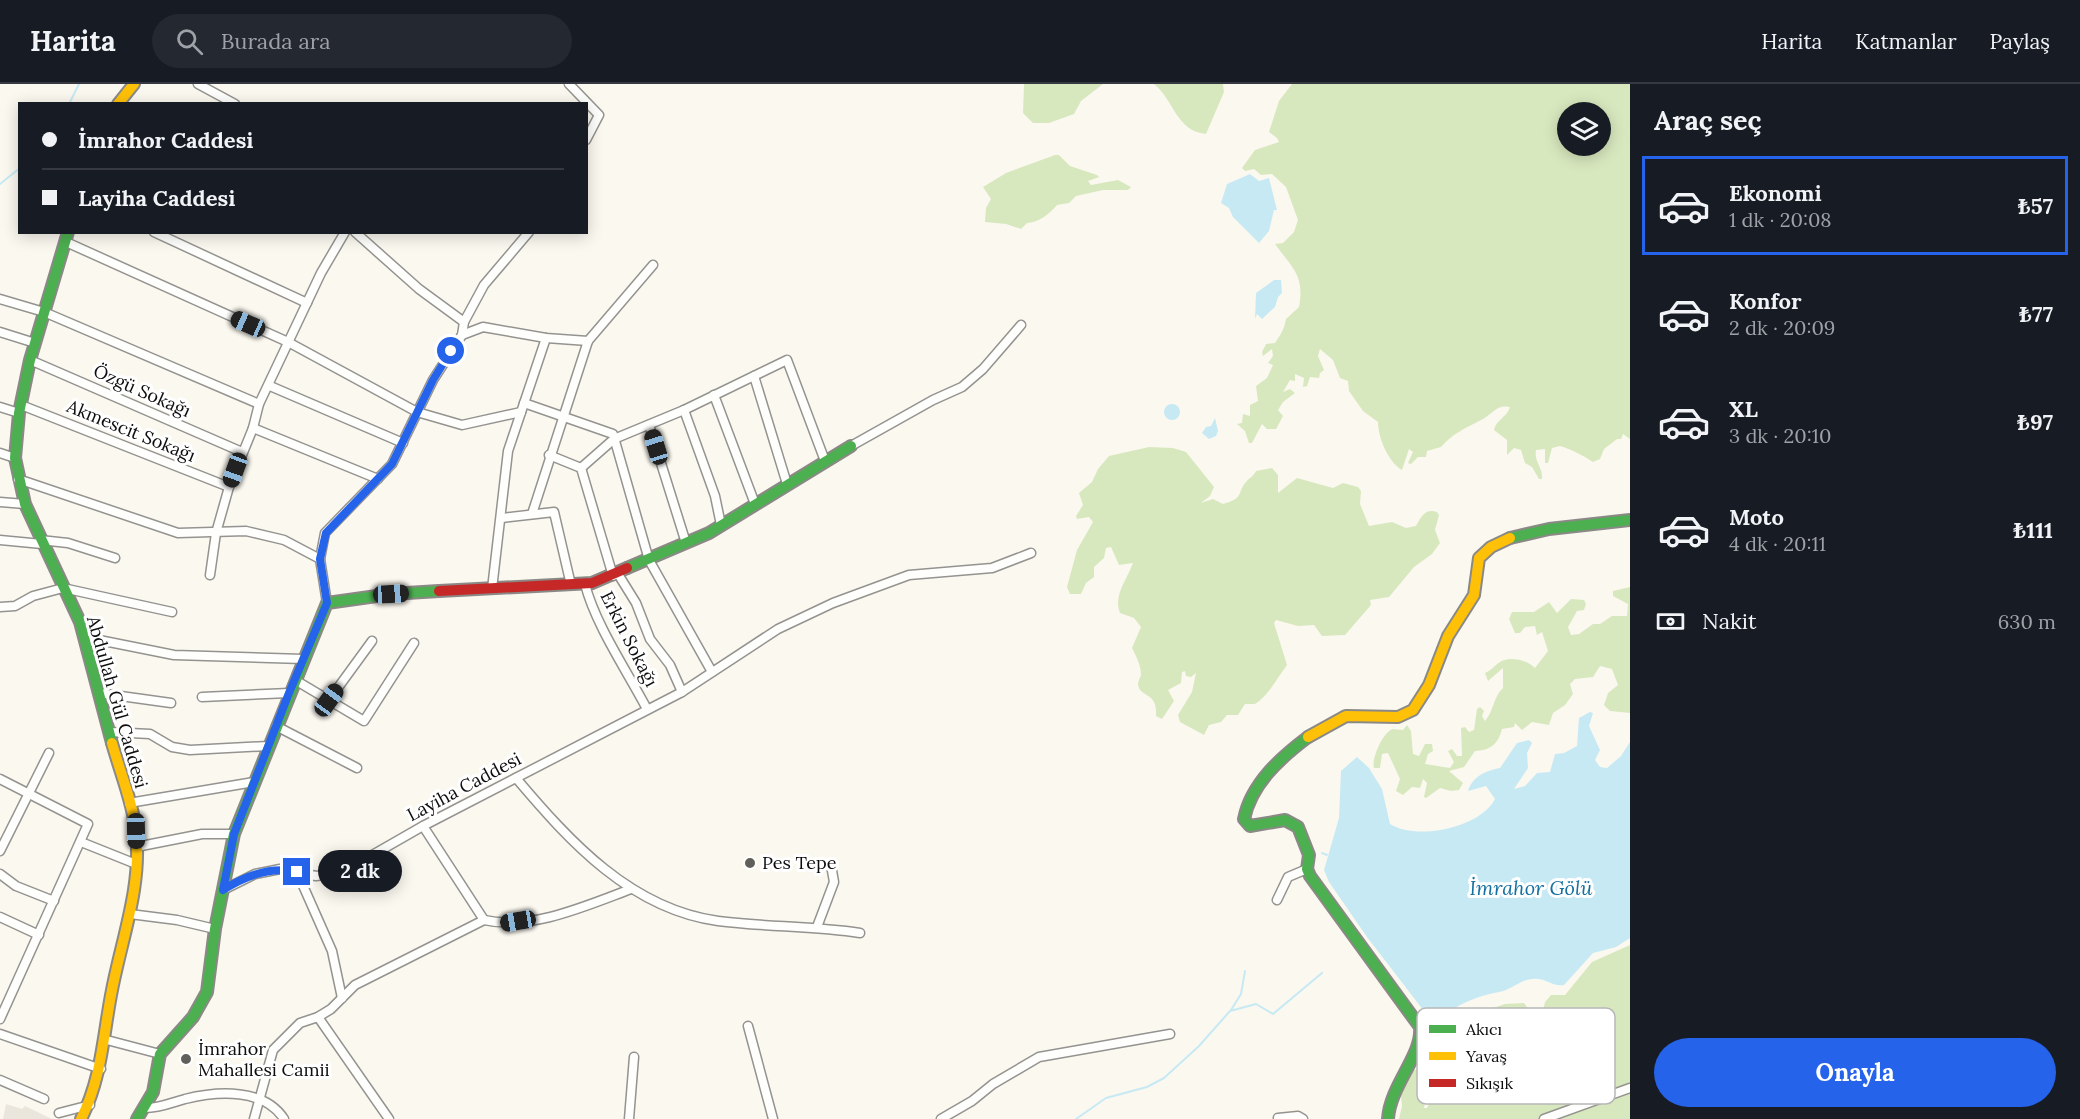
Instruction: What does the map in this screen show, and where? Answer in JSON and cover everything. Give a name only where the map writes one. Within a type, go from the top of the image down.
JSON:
[{"type":"street","points":[[120,102],[134,84]]},
{"type":"street","points":[[198,84],[231,102]]},
{"type":"street","points":[[569,84],[586,102]]},
{"type":"street","points":[[588,104],[599,115],[588,136]]},
{"type":"street","points":[[158,234],[307,303]]},
{"type":"street","points":[[210,575],[216,533],[229,487],[253,428],[259,404],[270,386],[307,303],[344,234]]},
{"type":"street","points":[[357,234],[419,289],[464,322]]},
{"type":"street","points":[[137,1119],[153,1092],[160,1054],[193,1017],[207,992],[215,929],[234,834],[327,603],[320,559],[326,533],[392,464],[433,380],[462,335],[464,322],[484,285],[527,234]]},
{"type":"street","points":[[67,237],[288,342],[417,412],[462,425],[523,408],[563,416],[613,434],[649,560],[712,672]]},
{"type":"street","name":"Abdullah Gül Caddesi","points":[[67,237],[30,360],[20,409],[15,458],[25,504],[80,622],[136,831],[136,864],[129,914],[103,1039],[101,1069],[90,1105],[81,1119]]},
{"type":"street","points":[[532,514],[549,455],[588,341],[653,265]]},
{"type":"street","points":[[0,299],[44,312],[259,404]]},
{"type":"street","points":[[327,603],[391,594],[585,584],[615,575],[721,525],[851,446],[962,387],[983,369],[1021,326]]},
{"type":"street","points":[[462,335],[483,327],[546,338],[588,341]]},
{"type":"street","points":[[0,332],[35,343]]},
{"type":"street","points":[[492,589],[508,451],[546,338]]},
{"type":"street","name":"Özgü Sokağı","points":[[30,360],[242,452]]},
{"type":"street","points":[[581,468],[614,439],[684,410],[787,360],[825,461]]},
{"type":"street","points":[[754,376],[787,484]]},
{"type":"street","points":[[270,386],[403,442]]},
{"type":"street","points":[[714,395],[755,504]]},
{"type":"street","name":"Akmescit Sokağı","points":[[0,407],[20,409],[229,487]]},
{"type":"street","points":[[684,410],[715,496],[721,525]]},
{"type":"street","points":[[649,425],[686,543]]},
{"type":"street","points":[[253,428],[378,479]]},
{"type":"street","points":[[0,453],[15,458]]},
{"type":"street","points":[[549,455],[581,468]]},
{"type":"street","points":[[581,468],[615,575],[636,603],[650,639],[670,665],[682,692]]},
{"type":"street","points":[[18,478],[178,533],[246,531],[284,540],[320,559]]},
{"type":"street","points":[[0,502],[25,504]]},
{"type":"street","points":[[502,518],[554,512],[571,585]]},
{"type":"street","points":[[1417,1026],[1314,883],[1307,869],[1309,855],[1298,827],[1285,820],[1255,827],[1246,823],[1245,808],[1257,786],[1310,735],[1335,720],[1358,715],[1402,716],[1411,712],[1420,703],[1448,637],[1474,596],[1479,579],[1479,558],[1491,547],[1534,531],[1609,525],[1630,520]]},
{"type":"street","points":[[0,540],[68,543],[115,558]]},
{"type":"street","name":"Layiha Caddesi","points":[[223,890],[255,874],[280,869],[316,876],[341,873],[423,826],[682,692],[778,629],[879,584],[909,575],[992,568],[1031,553]]},
{"type":"street","name":"Erkin Sokağı","points":[[585,584],[591,610],[607,634],[647,709]]},
{"type":"street","points":[[0,607],[15,606],[33,596],[63,588],[172,612]]},
{"type":"street","points":[[84,637],[174,656],[303,659]]},
{"type":"street","points":[[329,700],[372,641]]},
{"type":"street","points":[[295,680],[364,721],[414,643]]},
{"type":"street","points":[[99,693],[171,703]]},
{"type":"street","points":[[202,697],[289,693]]},
{"type":"street","points":[[276,726],[357,768]]},
{"type":"street","points":[[110,732],[150,734],[172,747],[190,750],[268,746]]},
{"type":"street","points":[[0,851],[49,753]]},
{"type":"street","points":[[516,778],[586,854],[632,889],[680,913],[718,921],[818,927],[860,933]]},
{"type":"street","points":[[0,779],[88,824],[0,1019]]},
{"type":"street","points":[[129,803],[254,782]]},
{"type":"street","points":[[423,826],[484,920]]},
{"type":"street","points":[[136,847],[202,834],[234,834]]},
{"type":"street","points":[[81,842],[136,864]]},
{"type":"street","points":[[818,927],[834,882],[831,865]]},
{"type":"street","points":[[1277,900],[1288,877],[1307,869]]},
{"type":"street","points":[[297,872],[332,951],[342,998]]},
{"type":"street","points":[[0,874],[16,886],[54,901]]},
{"type":"street","points":[[254,1119],[258,1097],[273,1050],[300,1023],[318,1017],[355,985],[484,920],[502,924],[565,914],[632,889]]},
{"type":"street","points":[[129,914],[177,920],[215,929]]},
{"type":"street","points":[[0,917],[39,934]]},
{"type":"street","points":[[318,1017],[389,1119]]},
{"type":"street","points":[[748,1026],[772,1119]]},
{"type":"street","points":[[0,1034],[101,1069]]},
{"type":"street","points":[[941,1119],[1039,1057],[1170,1034]]},
{"type":"street","points":[[103,1039],[160,1054]]},
{"type":"street","points":[[1388,1119],[1392,1090],[1417,1049]]},
{"type":"street","points":[[629,1119],[634,1057]]},
{"type":"street","points":[[0,1080],[44,1099]]},
{"type":"street","points":[[1615,1093],[1630,1088]]},
{"type":"street","points":[[145,1108],[161,1108],[185,1099],[220,1094],[258,1097],[284,1119]]},
{"type":"street","points":[[1544,1119],[1586,1104]]},
{"type":"street","points":[[59,1113],[90,1105]]},
{"type":"street","points":[[159,1119],[161,1108]]},
{"type":"street","points":[[1278,1118],[1298,1116],[1302,1119]]},
{"type":"green space","points":[[1024,84],[1103,84],[1081,101],[1074,114],[1049,123],[1033,123],[1023,113]]},
{"type":"green space","points":[[1154,84],[1223,84],[1224,92],[1206,134],[1188,127]]},
{"type":"green space","points":[[1292,84],[1630,84],[1630,439],[1623,434],[1621,439],[1617,439],[1604,449],[1600,459],[1593,462],[1560,446],[1552,448],[1548,463],[1545,463],[1545,449],[1536,450],[1536,458],[1542,475],[1542,479],[1539,479],[1532,467],[1525,463],[1521,450],[1514,448],[1507,455],[1507,440],[1494,430],[1510,407],[1505,406],[1455,434],[1441,447],[1427,451],[1426,457],[1418,457],[1411,464],[1408,463],[1413,452],[1409,449],[1402,470],[1392,461],[1385,449],[1378,422],[1363,411],[1349,391],[1348,381],[1340,378],[1333,360],[1320,349],[1318,356],[1324,370],[1320,373],[1319,378],[1310,377],[1307,386],[1303,387],[1304,378],[1295,374],[1295,381],[1290,380],[1283,392],[1290,389],[1295,393],[1283,402],[1278,410],[1283,416],[1276,429],[1267,429],[1262,424],[1252,443],[1249,443],[1245,431],[1237,424],[1242,423],[1243,414],[1250,416],[1250,405],[1258,401],[1256,386],[1267,378],[1273,365],[1268,363],[1273,356],[1272,349],[1263,356],[1262,352],[1266,344],[1275,343],[1286,319],[1299,307],[1300,296],[1299,279],[1296,272],[1275,244],[1283,243],[1294,232],[1298,220],[1286,187],[1272,174],[1261,175],[1254,169],[1245,171],[1242,168],[1255,150],[1279,142],[1269,132],[1279,101]]},
{"type":"green space","points":[[1059,155],[1070,166],[1097,175],[1099,177],[1088,181],[1091,185],[1118,180],[1131,187],[1128,190],[1103,190],[1076,196],[1069,203],[1057,205],[1051,212],[1027,223],[1021,229],[1006,224],[985,222],[986,208],[991,199],[983,187],[1006,173]]},
{"type":"green space","points":[[1149,447],[1173,448],[1186,452],[1214,487],[1210,496],[1201,503],[1213,499],[1223,504],[1230,502],[1238,497],[1247,480],[1256,471],[1272,468],[1278,475],[1278,493],[1297,478],[1333,488],[1343,483],[1358,487],[1361,491],[1360,504],[1369,526],[1392,522],[1406,528],[1416,526],[1426,512],[1437,512],[1439,515],[1435,530],[1440,543],[1432,554],[1414,567],[1389,597],[1370,600],[1371,605],[1345,635],[1322,636],[1314,625],[1298,626],[1276,620],[1274,623],[1287,665],[1260,700],[1255,704],[1245,704],[1238,715],[1227,715],[1221,722],[1209,725],[1204,735],[1180,722],[1178,715],[1192,692],[1196,673],[1191,677],[1186,676],[1185,671],[1182,672],[1181,683],[1168,690],[1174,701],[1162,719],[1156,716],[1154,702],[1139,688],[1140,668],[1132,648],[1141,627],[1134,618],[1120,613],[1118,606],[1119,594],[1133,563],[1119,565],[1111,547],[1106,548],[1104,558],[1094,567],[1094,577],[1086,583],[1081,594],[1070,594],[1067,587],[1077,550],[1093,522],[1089,517],[1077,519],[1076,516],[1083,505],[1079,493],[1092,482],[1098,469],[1109,456]]},
{"type":"green space","points":[[1630,587],[1630,713],[1610,711],[1604,705],[1608,693],[1618,685],[1612,669],[1600,666],[1593,677],[1575,679],[1570,684],[1573,694],[1565,705],[1553,713],[1549,725],[1532,722],[1522,730],[1515,723],[1514,727],[1502,729],[1493,746],[1475,751],[1464,767],[1449,771],[1463,783],[1459,790],[1451,791],[1440,788],[1426,798],[1424,797],[1427,783],[1423,779],[1420,788],[1412,787],[1403,795],[1396,791],[1400,779],[1388,753],[1382,754],[1380,768],[1374,768],[1376,753],[1385,735],[1393,729],[1403,730],[1407,725],[1411,731],[1413,754],[1419,756],[1425,744],[1432,744],[1433,751],[1428,754],[1425,764],[1450,768],[1454,762],[1448,751],[1452,749],[1457,756],[1462,756],[1461,728],[1465,727],[1469,732],[1474,730],[1477,709],[1480,707],[1484,711],[1482,716],[1485,721],[1503,688],[1503,668],[1488,681],[1485,673],[1500,662],[1509,659],[1523,661],[1535,668],[1548,651],[1542,632],[1537,635],[1535,626],[1525,627],[1520,633],[1515,633],[1509,619],[1512,612],[1534,612],[1549,602],[1557,613],[1571,599],[1584,600],[1586,604],[1584,610],[1577,611],[1568,627],[1571,635],[1579,634],[1593,624],[1600,624],[1612,616],[1627,616],[1628,604],[1613,596],[1613,591]]},
{"type":"green space","points":[[1630,945],[1630,1119],[1399,1119],[1402,1106],[1400,1087],[1409,1079],[1411,1070],[1417,1070],[1417,1104],[1425,1104],[1424,1108],[1427,1108],[1429,1104],[1615,1104],[1615,1008],[1544,1008],[1551,995],[1565,995],[1592,962]]},
{"type":"green space","points":[[1524,1003],[1528,1008],[1493,1008],[1505,1004]]},
{"type":"shaded area","points":[[6,1104],[22,1109],[25,1106],[52,1119],[3,1119]]},
{"type":"water","points":[[1250,174],[1259,181],[1269,178],[1277,210],[1274,210],[1269,231],[1259,243],[1233,217],[1229,208],[1221,203],[1227,184]]},
{"type":"water","points":[[1274,280],[1281,280],[1282,293],[1275,307],[1262,319],[1257,314],[1255,319],[1256,293]]},
{"type":"water","points":[[1169,404],[1175,404],[1180,412],[1178,418],[1169,420],[1164,415],[1164,409]]},
{"type":"water","points":[[1215,418],[1218,431],[1216,436],[1209,439],[1202,433],[1206,427],[1211,426]]},
{"type":"water","name":"İmrahor Gölü","points":[[1590,712],[1593,713],[1589,726],[1600,750],[1595,760],[1600,767],[1607,768],[1621,756],[1630,742],[1630,938],[1616,947],[1593,953],[1564,985],[1533,979],[1456,1008],[1422,1008],[1367,937],[1329,882],[1324,870],[1339,818],[1341,771],[1357,757],[1369,768],[1382,789],[1390,824],[1416,831],[1447,829],[1476,818],[1487,809],[1495,799],[1486,786],[1468,791],[1470,786],[1480,775],[1500,768],[1517,743],[1529,740],[1532,743],[1527,753],[1528,768],[1514,789],[1525,786],[1537,773],[1550,772],[1555,754],[1564,753],[1577,746],[1579,718]]},
{"type":"waterway","points":[[70,102],[79,84]]},
{"type":"waterway","points":[[0,184],[18,170]]},
{"type":"waterway","points":[[1322,853],[1327,855]]},
{"type":"waterway","points":[[1231,1010],[1241,994],[1245,971]]},
{"type":"waterway","points":[[1076,1119],[1106,1098],[1147,1087],[1164,1078],[1199,1046],[1230,1011],[1256,1004],[1273,1014],[1322,973]]},
{"type":"traffic: fast","points":[[67,234],[30,360],[19,413],[15,458],[25,504],[80,622],[112,743]]},
{"type":"traffic: fast","points":[[627,568],[709,533],[851,446]]},
{"type":"traffic: fast","points":[[1510,538],[1549,529],[1630,520]]},
{"type":"traffic: fast","points":[[137,1119],[153,1092],[160,1054],[193,1017],[207,992],[215,929],[234,834],[327,603],[391,594],[439,591]]},
{"type":"traffic: fast","points":[[1308,737],[1277,763],[1260,783],[1253,794],[1244,819],[1250,826],[1285,820],[1298,827],[1309,855],[1307,869],[1310,876],[1417,1023]]},
{"type":"traffic: fast","points":[[1388,1119],[1394,1094],[1417,1048]]},
{"type":"traffic: slow","points":[[120,102],[134,84]]},
{"type":"traffic: slow","points":[[1308,737],[1346,716],[1398,717],[1413,710],[1429,685],[1448,636],[1474,595],[1479,558],[1491,547],[1510,538]]},
{"type":"traffic: slow","points":[[81,1119],[98,1072],[136,872],[134,821],[112,743]]},
{"type":"traffic: jam","points":[[439,591],[592,583],[627,568]]},
{"type":"place","name":"Pes Tepe","points":[[750,863]]},
{"type":"place","name":"İmrahor Mahallesi Camii","points":[[186,1059]]},
{"type":"route","points":[[297,872],[280,869],[255,874],[223,890],[234,834],[327,603],[320,559],[326,533],[392,464],[433,380],[451,351]]}]
